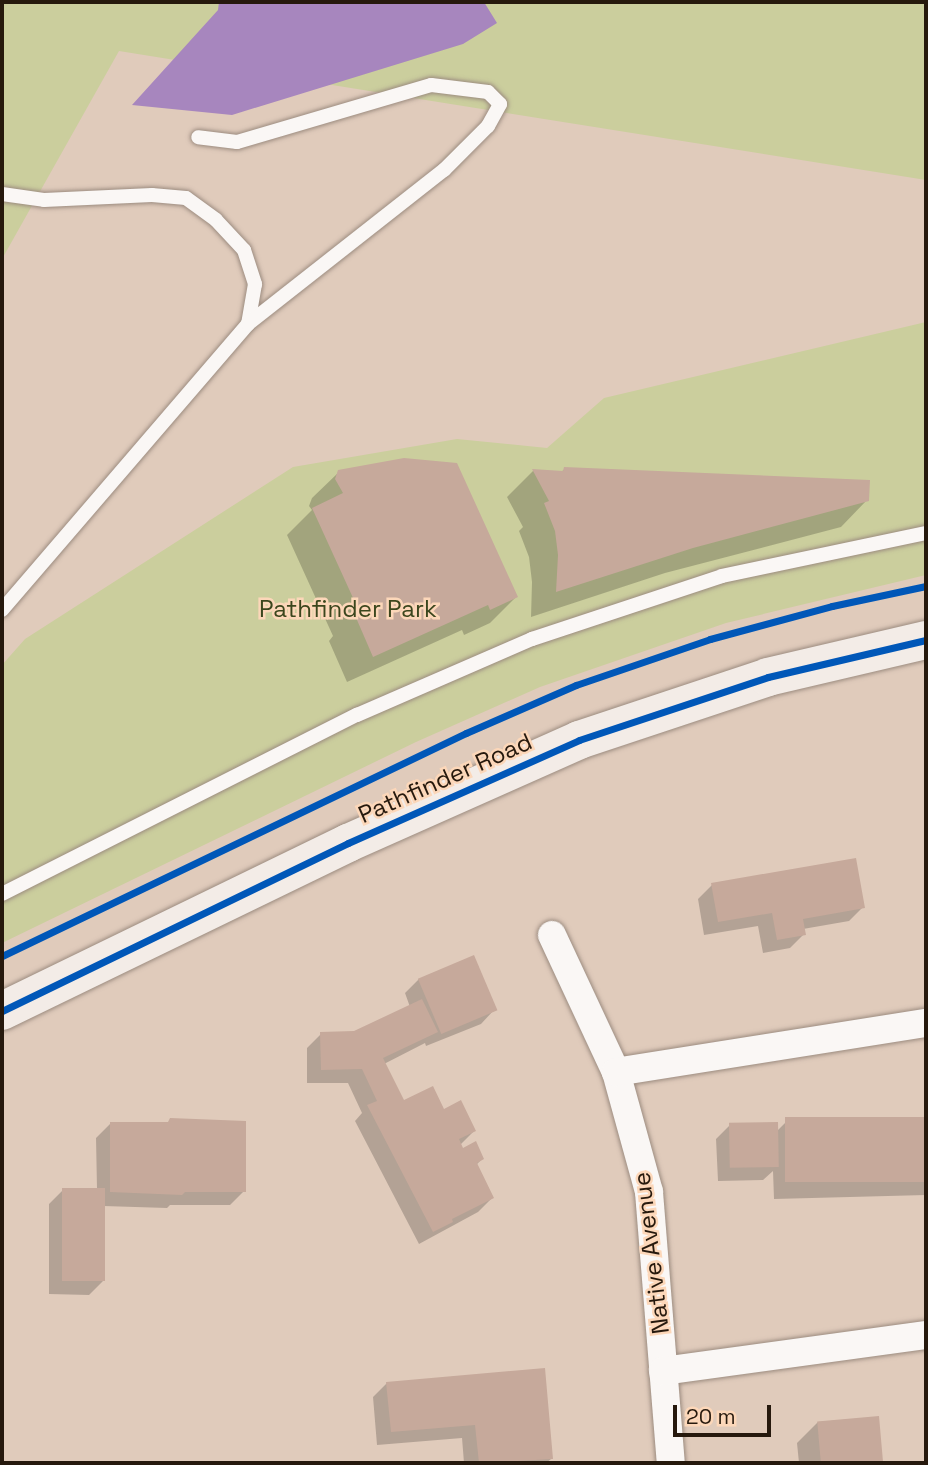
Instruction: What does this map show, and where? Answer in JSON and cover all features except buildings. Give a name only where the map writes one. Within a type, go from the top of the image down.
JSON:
[{"type":"main road","name":"Pathfinder Road","points":[[2,1011],[348,843],[579,740],[768,677],[926,640]]},
{"type":"street","name":"Native Avenue","points":[[552,935],[616,1072],[649,1192],[671,1463]]},
{"type":"street","points":[[616,1072],[926,1023]]},
{"type":"street","points":[[663,1370],[926,1335]]},
{"type":"lane","points":[[2,610],[248,324],[444,170],[488,126],[500,104],[488,92],[431,85],[237,142],[198,137]]},
{"type":"lane","points":[[2,194],[44,200],[152,195],[186,198],[216,220],[244,250],[255,284],[248,324]]},
{"type":"lane","points":[[2,894],[357,715],[532,639],[722,576],[926,533]]},
{"type":"green space","points":[[2,2],[926,2],[926,180],[119,51],[2,259]]},
{"type":"green space","name":"Pathfinder Park","points":[[926,322],[926,575],[726,623],[540,687],[416,742],[2,943],[2,665],[25,639],[293,467],[457,439],[547,448],[604,398]]},
{"type":"shaded area","points":[[219,2],[484,2],[497,23],[463,44],[232,115],[132,105],[218,10]]},
{"type":"cycle path","points":[[2,956],[466,733],[576,685],[710,639],[832,606],[926,586]]},
{"type":"cycle path","points":[[2,1011],[348,843],[579,740],[768,677],[926,640]]}]
